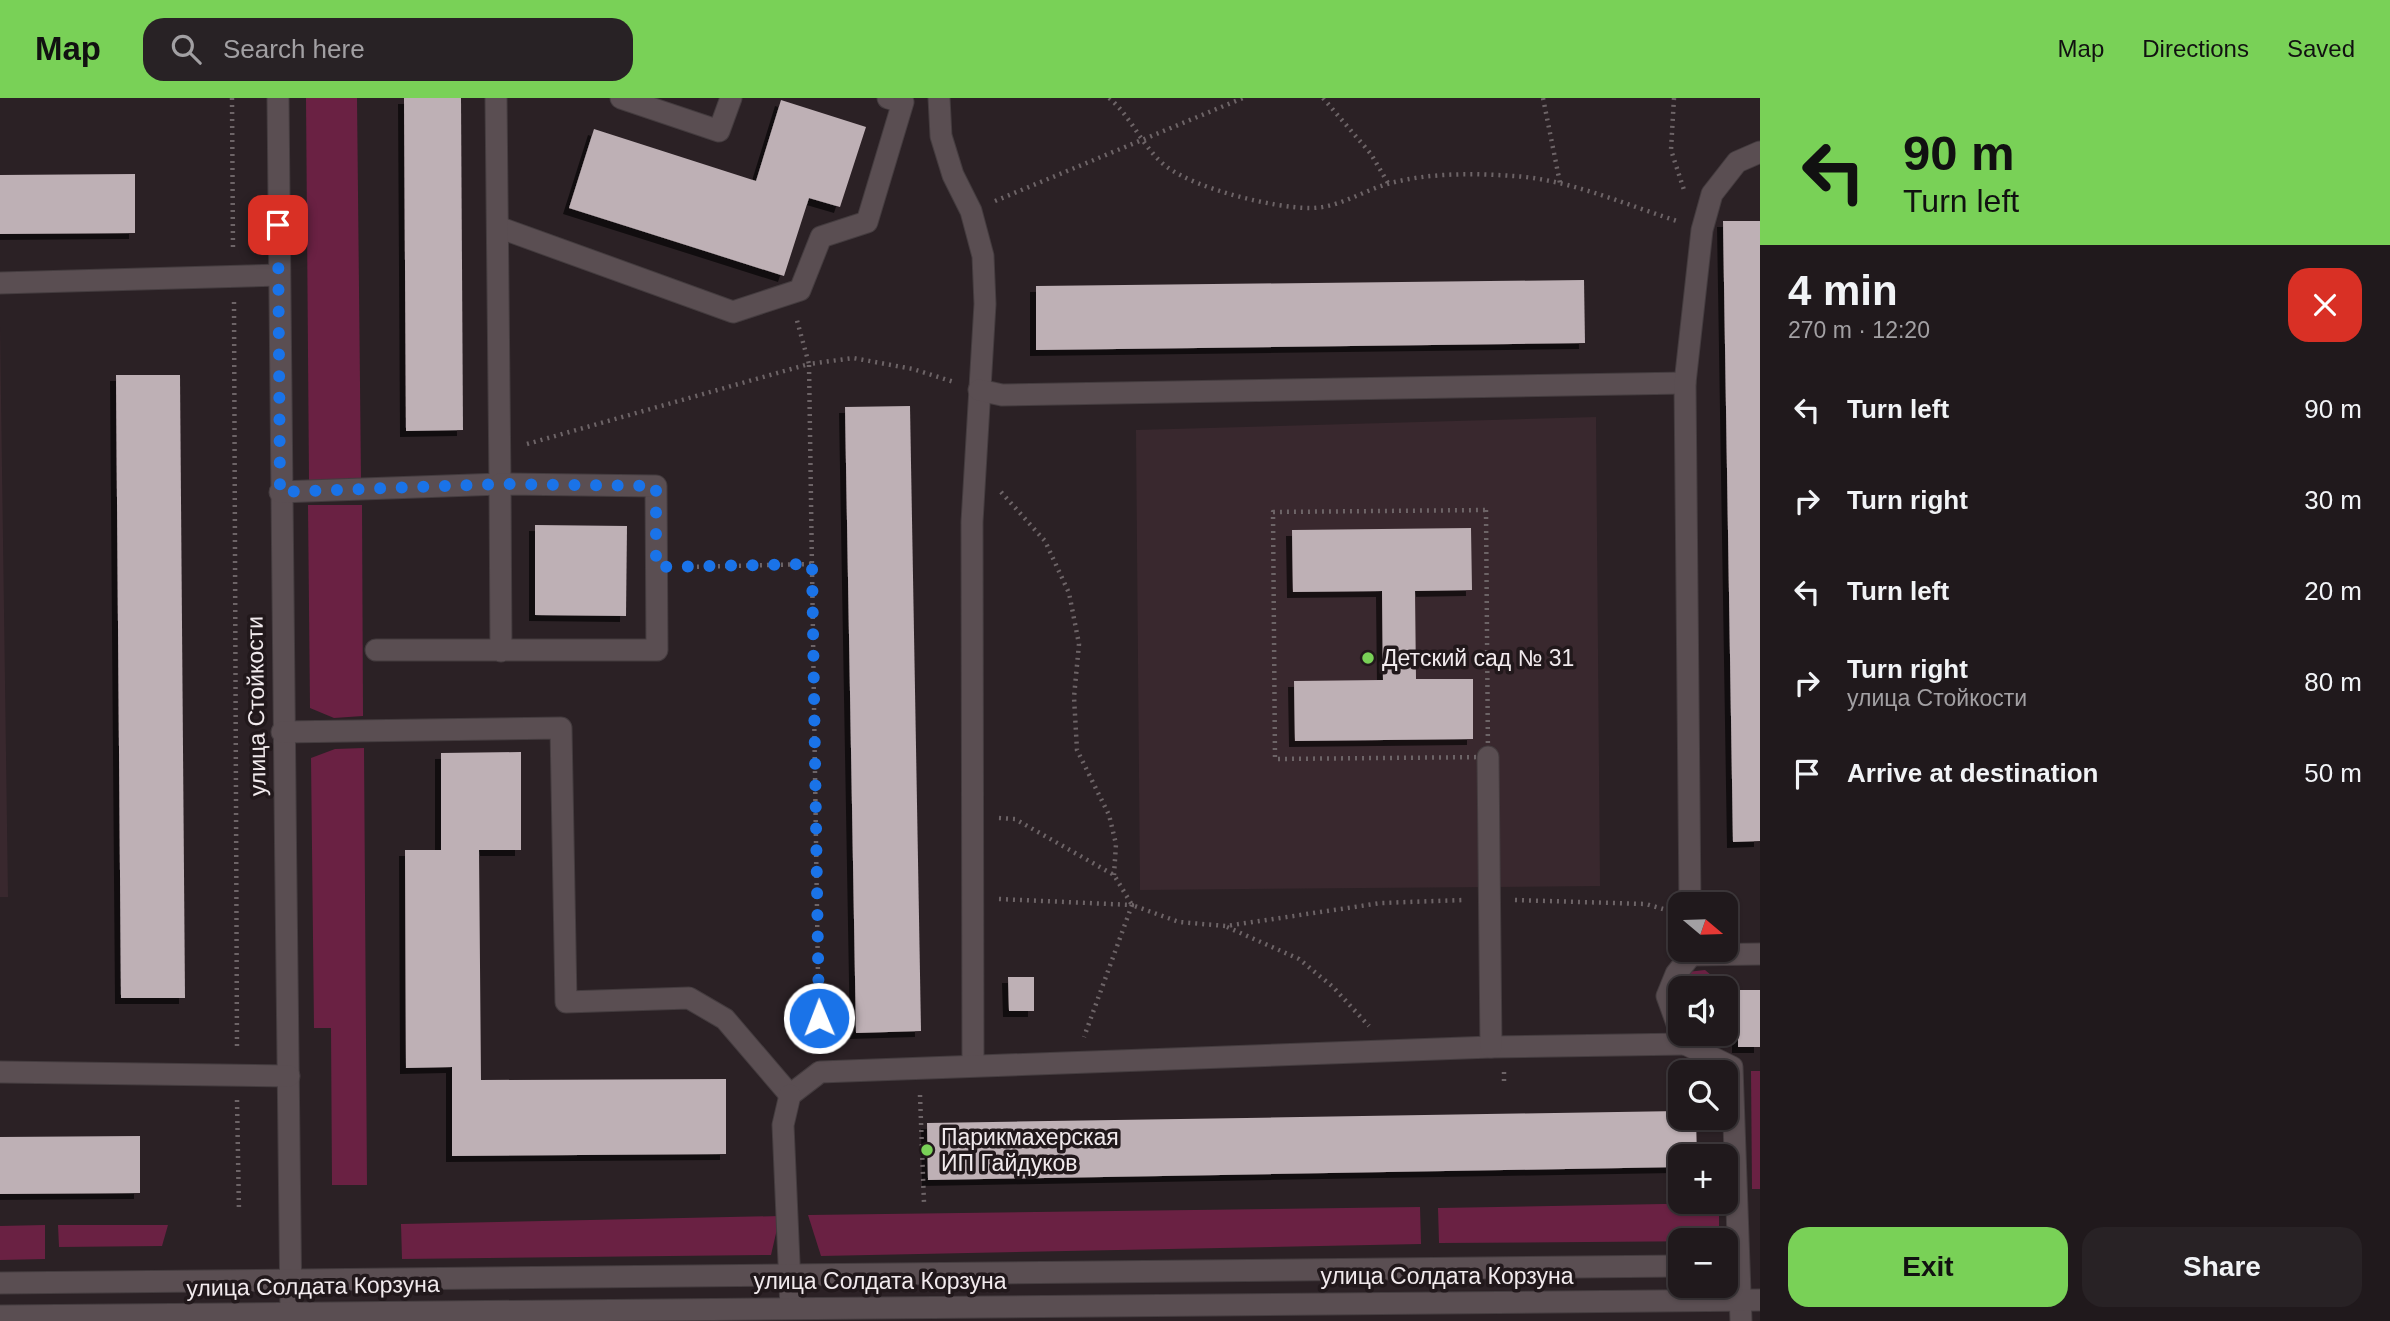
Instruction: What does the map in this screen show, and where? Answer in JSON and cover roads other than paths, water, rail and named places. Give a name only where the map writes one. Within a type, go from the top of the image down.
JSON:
[{"type":"street","name":"улица Стойкости","points":[[278,98],[282,732],[289,1076],[290,1317]]},
{"type":"street","points":[[496,98],[500,650]]},
{"type":"street","points":[[621,98],[719,131],[731,98]]},
{"type":"street","points":[[498,227],[733,312],[800,290],[821,237],[867,222],[903,103],[888,98]]},
{"type":"street","points":[[939,98],[941,136],[953,175],[971,211],[983,256],[985,304],[972,522],[970,815],[973,1065]]},
{"type":"street","points":[[1680,892],[1685,383],[1702,229],[1712,194],[1737,162],[1760,152]]},
{"type":"street","points":[[0,283],[278,275]]},
{"type":"street","points":[[979,390],[1002,396],[1685,383]]},
{"type":"street","points":[[280,492],[500,484],[656,486],[657,650],[376,650]]},
{"type":"street","points":[[282,732],[561,728],[566,1002],[689,999],[725,1019],[790,1095]]},
{"type":"street","points":[[1488,757],[1491,1047]]},
{"type":"street","points":[[1738,955],[1760,954]]},
{"type":"street","points":[[791,1308],[783,1125],[790,1095],[820,1072],[1491,1047],[1668,1038]]},
{"type":"street","points":[[1697,1046],[1732,1067],[1742,1266],[1747,1307]]},
{"type":"street","points":[[0,1072],[289,1076]]},
{"type":"street","name":"улица Солдата Корзуна","points":[[0,1283],[1668,1266]]},
{"type":"street","points":[[1069,1272],[1069,1313]]},
{"type":"street","name":"улица Солдата Корзуна","points":[[0,1316],[290,1317],[791,1308],[1069,1313],[1747,1307]]},
{"type":"place","name":"Детский сад № 31","points":[[1368,658]]},
{"type":"place","name":"Парикмахерская ИП Гайдуков","points":[[927,1150]]}]
